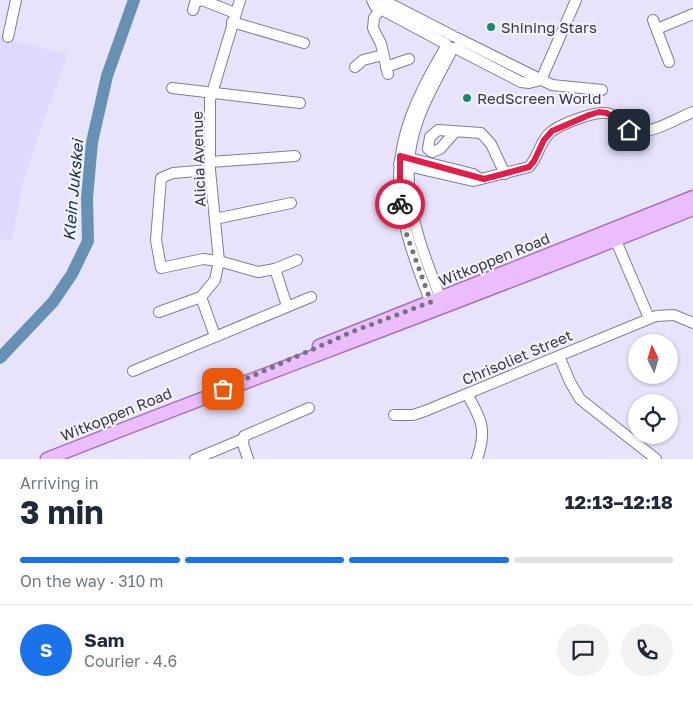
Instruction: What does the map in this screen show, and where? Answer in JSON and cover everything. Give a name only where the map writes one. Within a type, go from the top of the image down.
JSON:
[{"type":"main road","name":"Witkoppen Road","points":[[47,459],[253,378],[354,331],[438,305],[613,235],[693,197]]},
{"type":"main road","name":"Witkoppen Road","points":[[613,235],[693,209]]},
{"type":"street","points":[[8,37],[16,0]]},
{"type":"street","points":[[193,10],[197,1],[202,0],[234,18],[304,43]]},
{"type":"street","name":"Alicia Avenue","points":[[219,261],[210,166],[212,92],[240,0]]},
{"type":"street","points":[[372,0],[488,60],[552,85],[602,90]]},
{"type":"street","points":[[541,80],[576,0]]},
{"type":"street","points":[[381,4],[373,24],[381,44],[387,71],[409,59]]},
{"type":"street","points":[[669,62],[655,24],[693,14]]},
{"type":"street","points":[[438,305],[402,220],[399,197],[408,121],[452,43]]},
{"type":"street","points":[[355,67],[363,60],[383,55]]},
{"type":"street","points":[[172,88],[300,103]]},
{"type":"street","points":[[404,161],[473,181],[529,167],[544,140],[552,131],[589,115],[599,112],[607,113],[625,128],[638,132],[650,130],[693,112]]},
{"type":"street","points":[[455,132],[476,132],[486,136],[505,174]]},
{"type":"street","points":[[294,156],[210,166],[173,173],[161,178],[156,225],[156,248],[161,268],[203,259],[219,261],[253,272],[275,269],[297,260]]},
{"type":"street","points":[[215,219],[291,203]]},
{"type":"street","points":[[613,235],[649,318]]},
{"type":"street","points":[[159,312],[201,297],[215,280],[219,261]]},
{"type":"street","points":[[275,269],[288,306]]},
{"type":"street","points":[[133,371],[312,296]]},
{"type":"street","points":[[201,297],[215,336]]},
{"type":"street","name":"Chrisoliet Street","points":[[394,415],[420,413],[649,318],[661,315],[674,315],[693,324]]},
{"type":"street","points":[[559,356],[570,382],[580,399],[656,459]]},
{"type":"street","points":[[466,394],[477,412],[482,428],[482,442],[476,459]]},
{"type":"street","points":[[195,459],[308,408]]},
{"type":"street","points":[[243,438],[248,459]]},
{"type":"shaded area","points":[[0,38],[67,54],[24,178],[12,241],[0,239]]},
{"type":"waterway","name":"Klein Jukskei","points":[[0,358],[53,302],[72,274],[88,241],[87,198],[92,142],[107,76],[134,0]]},
{"type":"way so far","points":[[223,389],[253,378],[354,331],[431,302],[405,230],[400,204]]},
{"type":"place","name":"Shining Stars","points":[[491,27]]},
{"type":"place","name":"RedScreen World","points":[[467,98]]},
{"type":"route","points":[[400,204],[400,156],[473,174],[480,179],[484,179],[529,167],[544,140],[552,131],[589,115],[599,112],[607,113],[629,130]]}]
